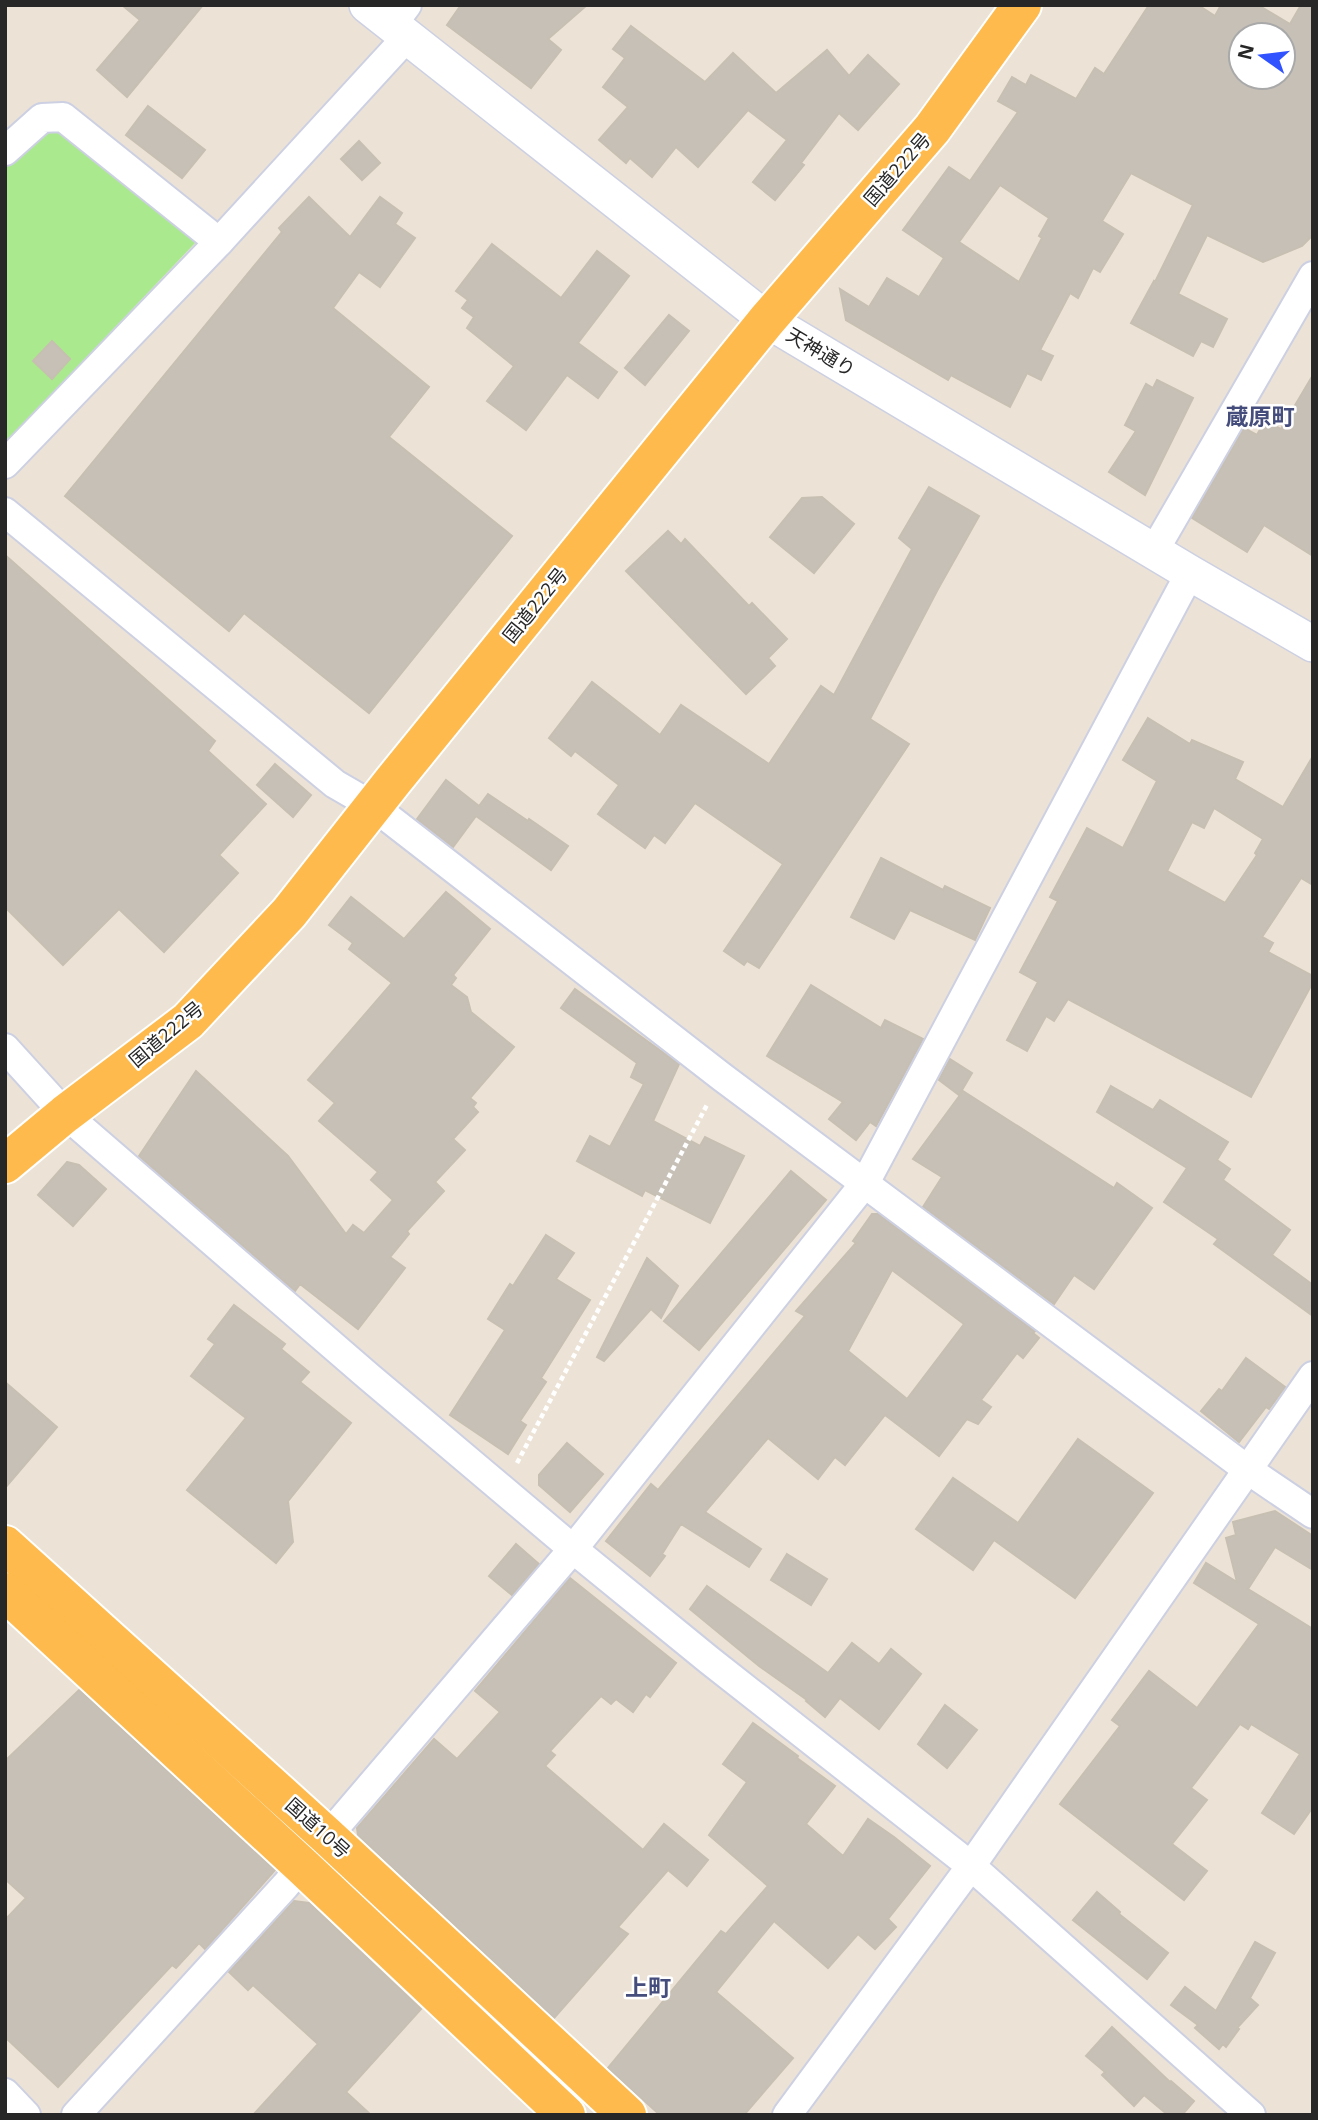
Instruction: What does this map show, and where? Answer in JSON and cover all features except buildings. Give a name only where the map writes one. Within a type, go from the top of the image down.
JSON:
[{"type":"highway","name":"国道222号","points":[[5,1164],[65,1114],[188,1021],[289,913],[767,320],[932,129],[1022,5]]},
{"type":"highway","name":"国道10号","points":[[5,1545],[327,1836],[627,2115]]},
{"type":"highway","name":"国道10号","points":[[5,1592],[302,1866],[566,2115]]},
{"type":"street","name":"天神通り","points":[[393,18],[767,320],[1313,644]]},
{"type":"street","points":[[5,464],[219,242],[393,18]]},
{"type":"street","points":[[5,151],[42,118],[63,117],[219,242]]},
{"type":"street","points":[[1154,551],[1313,276]]},
{"type":"street","points":[[5,512],[335,784],[373,806],[722,1077],[1248,1470],[1313,1514]]},
{"type":"street","points":[[76,2115],[302,1866],[573,1549],[864,1183],[1190,573]]},
{"type":"street","points":[[5,1048],[65,1114],[368,1376],[709,1660],[971,1866],[1251,2115]]},
{"type":"street","points":[[787,2115],[971,1866],[1313,1376]]},
{"type":"street","points":[[5,2093],[26,2115]]},
{"type":"path","points":[[504,1489],[722,1077]]},
{"type":"green space","points":[[66,129],[196,242],[5,443],[5,166],[43,130]]},
{"type":"district","name":"蔵原町","points":[[1260,417]]},
{"type":"district","name":"上町","points":[[648,1988]]}]
